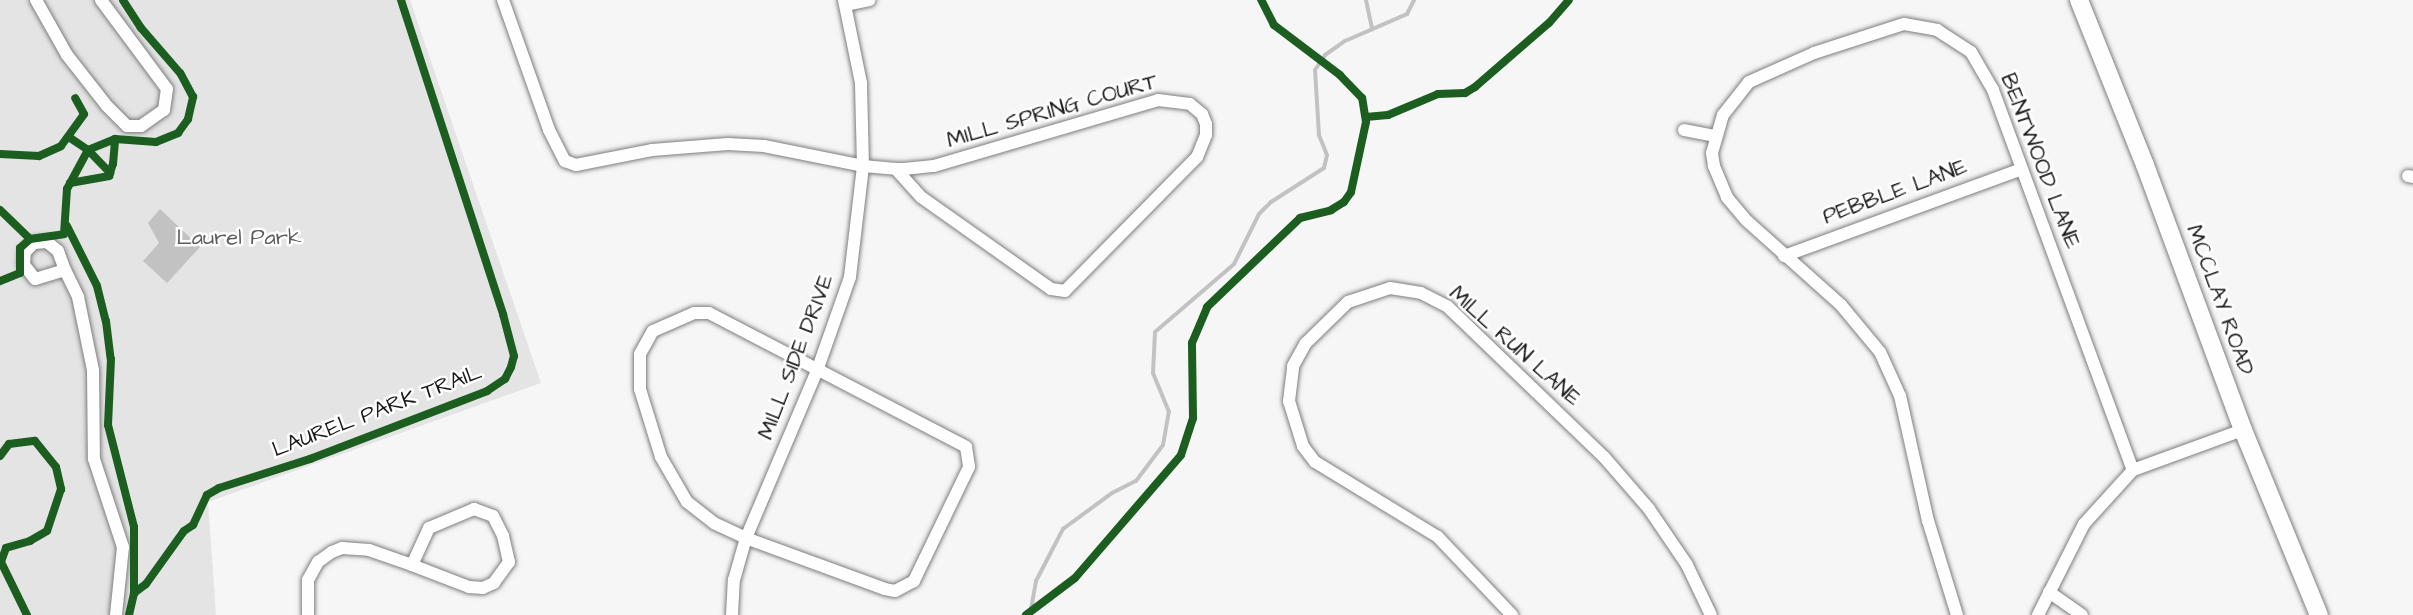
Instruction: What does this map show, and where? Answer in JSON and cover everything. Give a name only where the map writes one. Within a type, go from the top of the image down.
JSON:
[{"type":"main road","name":"MCCLAY ROAD","points":[[2079,0],[2145,165],[2243,430],[2319,615]]},
{"type":"street","points":[[36,0],[67,55],[107,106],[127,126],[141,126],[164,110],[167,89],[101,0]]},
{"type":"street","name":"MILL SPRING COURT","points":[[503,0],[549,130],[565,161],[576,165],[652,150],[728,144],[764,146],[863,166],[896,169],[934,166],[1158,100],[1190,104],[1202,114],[1206,124],[1206,135],[1197,157],[1065,291],[1051,289],[921,197],[896,169]]},
{"type":"street","points":[[845,3],[869,0]]},
{"type":"street","name":"MILL SIDE DRIVE","points":[[732,615],[734,580],[746,538],[818,368],[850,277],[863,166],[861,83],[845,3]]},
{"type":"street","name":"BENTWOOD LANE","points":[[1957,615],[1928,520],[1900,396],[1880,352],[1841,305],[1784,256],[1727,197],[1714,166],[1712,153],[1716,136],[1732,98],[1749,82],[1814,53],[1904,24],[1937,30],[1971,52],[1993,90],[2133,471]]},
{"type":"street","points":[[1684,130],[1716,136]]},
{"type":"street","name":"PEBBLE LANE","points":[[1784,256],[2022,169]]},
{"type":"street","points":[[65,270],[78,297],[93,370],[94,459],[123,547],[116,615]]},
{"type":"street","name":"MILL RUN LANE","points":[[1512,615],[1438,537],[1315,462],[1303,446],[1289,401],[1293,366],[1306,343],[1348,302],[1390,288],[1421,293],[1448,307],[1604,457],[1649,509],[1687,565],[1711,615]]},
{"type":"street","points":[[709,313],[957,440],[966,447],[969,467],[919,575],[895,591],[746,538],[714,523],[687,501],[661,457],[640,389],[640,354],[653,331],[678,317],[709,313]]},
{"type":"street","points":[[2038,615],[2084,524],[2133,471],[2243,430]]},
{"type":"street","points":[[308,615],[308,580],[318,562],[342,548],[369,550],[470,587],[483,588],[494,583],[509,562],[493,516],[474,509],[429,528],[412,565]]},
{"type":"street","points":[[2049,592],[2082,615]]},
{"type":"green space","name":"Laurel Park","points":[[0,0],[410,0],[541,383],[208,502],[216,615],[0,615]]},
{"type":"shaded area","points":[[160,209],[200,247],[167,283],[143,261],[159,243],[148,223]]},
{"type":"waterway","points":[[1366,0],[1372,29]]},
{"type":"waterway","points":[[1030,615],[1036,581],[1063,529],[1112,493],[1136,481],[1163,445],[1169,412],[1153,373],[1155,332],[1234,264],[1259,214],[1271,202],[1324,168],[1327,155],[1319,135],[1315,70],[1325,55],[1345,41],[1407,14],[1414,0]]},
{"type":"cycle path","points":[[115,139],[156,142],[178,133],[188,119],[193,97],[180,73],[141,28],[123,0]]},
{"type":"cycle path","name":"LAUREL PARK TRAIL","points":[[129,615],[134,593],[146,584],[184,531],[193,525],[207,495],[219,488],[310,459],[487,391],[505,379],[511,367],[514,356],[503,314],[401,0]]},
{"type":"cycle path","points":[[1026,615],[1075,578],[1181,455],[1193,418],[1192,343],[1207,307],[1300,218],[1331,210],[1344,202],[1351,192],[1366,122],[1362,98],[1340,75],[1274,25],[1261,0]]},
{"type":"cycle path","points":[[1366,117],[1388,115],[1438,94],[1465,93],[1549,23],[1569,0]]},
{"type":"cycle path","points":[[0,154],[39,156],[61,146],[84,114],[75,98]]},
{"type":"cycle path","points":[[30,239],[64,234],[67,189],[88,150],[69,137]]},
{"type":"cycle path","points":[[70,183],[109,176],[113,164],[115,139],[88,150],[110,173]]},
{"type":"cycle path","points":[[0,210],[30,239],[20,248],[20,273],[0,281]]},
{"type":"cycle path","points":[[67,226],[97,286],[106,321],[111,359],[108,425],[134,527],[134,593]]},
{"type":"cycle path","points":[[0,456],[9,444],[35,441],[56,467],[61,489],[47,531],[30,541],[6,548],[1,562],[27,615]]}]
